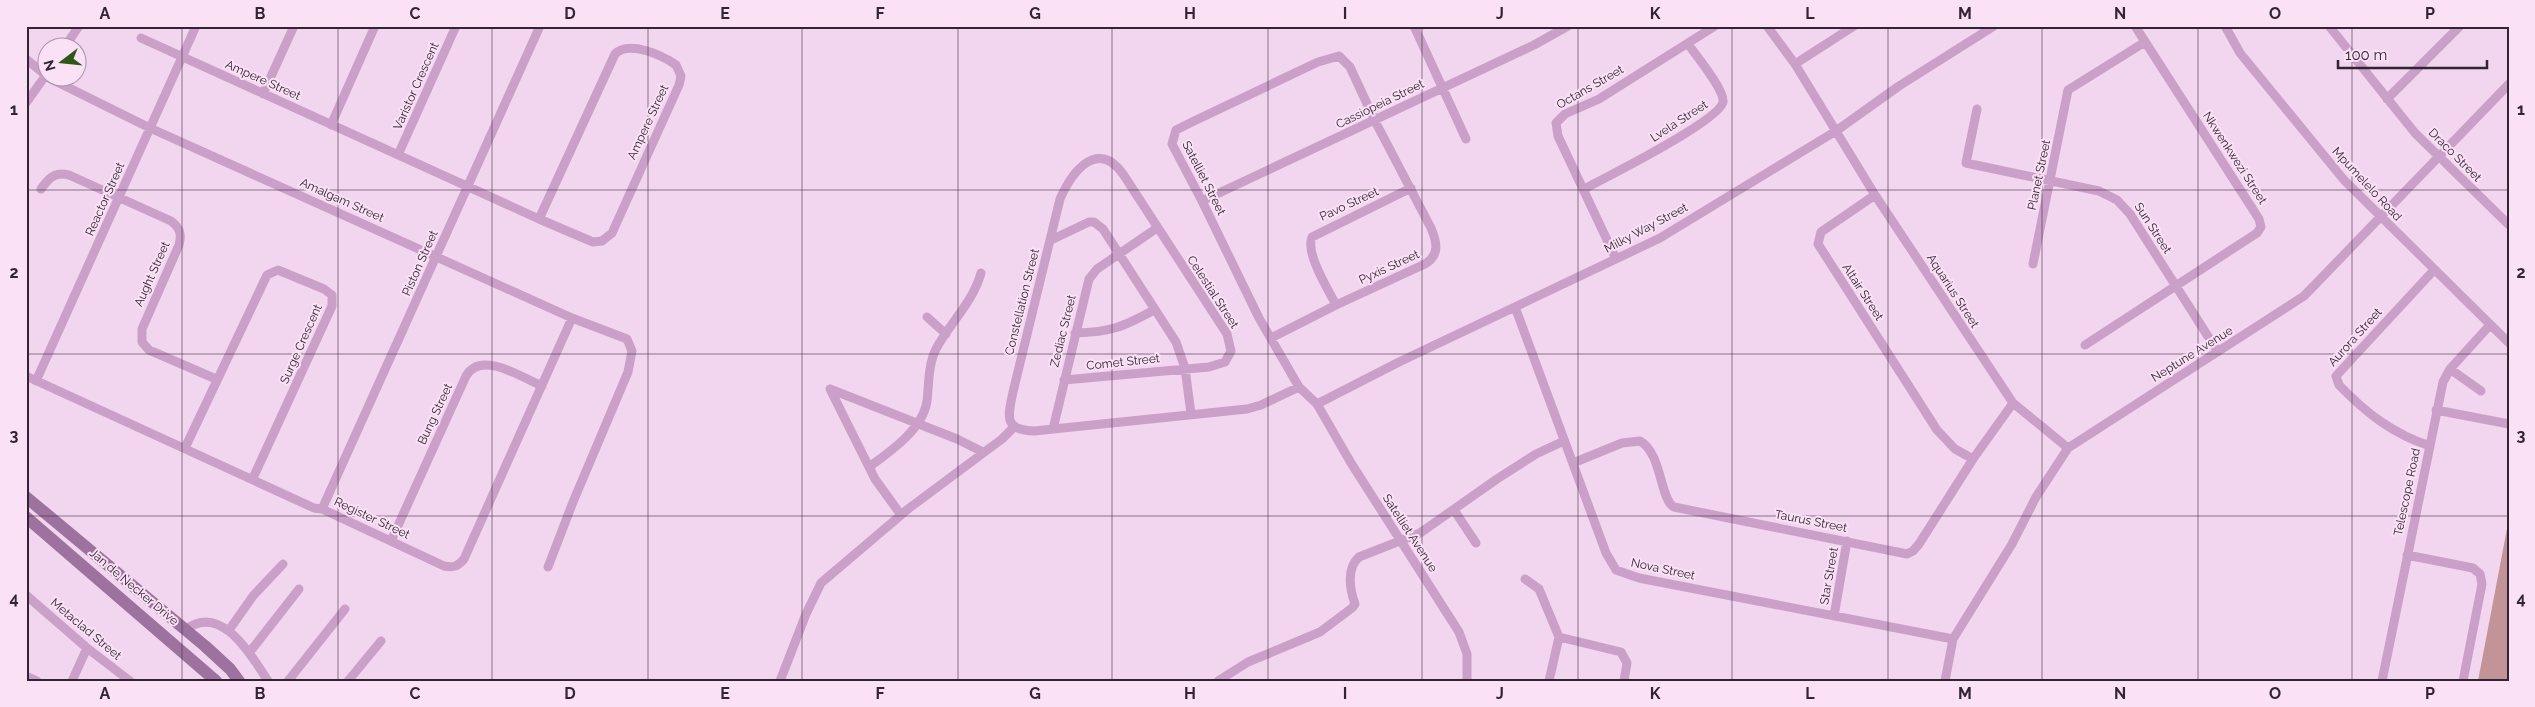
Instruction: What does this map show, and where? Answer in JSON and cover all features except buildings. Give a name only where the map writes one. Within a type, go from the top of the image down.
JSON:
[{"type":"main road","name":"Jan de Necker Drive","points":[[26,497],[185,630],[230,669],[239,681]]},
{"type":"main road","name":"Jan de Necker Drive","points":[[26,517],[216,681]]},
{"type":"street","points":[[71,38],[79,26]]},
{"type":"street","name":"Reactor Street","points":[[36,381],[196,26]]},
{"type":"street","points":[[263,94],[294,26]]},
{"type":"street","points":[[330,124],[375,26]]},
{"type":"street","name":"Varistor Crescent","points":[[398,155],[456,26]]},
{"type":"street","name":"Piston Street","points":[[322,509],[540,26]]},
{"type":"street","points":[[1414,26],[1466,139]]},
{"type":"street","name":"Cassiopeia Street","points":[[1202,201],[1534,45],[1568,26]]},
{"type":"street","name":"Octans Street","points":[[1616,259],[1558,136],[1555,128],[1557,121],[1565,114],[1599,99],[1714,26]]},
{"type":"street","points":[[1767,26],[1795,64],[1836,131]]},
{"type":"street","points":[[1795,64],[1854,26]]},
{"type":"street","name":"Milky Way Street","points":[[1317,404],[1399,362],[1660,238],[1836,131],[1898,86],[1994,26]]},
{"type":"street","name":"Nkwenkwezi Street","points":[[2085,345],[2257,233],[2260,223],[2135,26]]},
{"type":"street","name":"Mpumelelo Road","points":[[2225,26],[2240,53],[2331,166],[2509,344]]},
{"type":"street","name":"Draco Street","points":[[2329,26],[2386,99],[2438,156],[2509,225]]},
{"type":"street","points":[[2386,99],[2460,26]]},
{"type":"street","name":"Ampere Street","points":[[141,38],[467,187],[539,219],[593,242],[602,241],[609,236],[679,86],[681,76],[676,65],[633,47],[625,48],[615,54],[539,219]]},
{"type":"street","name":"Planet Street","points":[[2033,264],[2068,90],[2145,42]]},
{"type":"street","name":"Lvela Street","points":[[1584,188],[1653,153],[1713,114],[1722,105],[1722,98],[1716,86],[1688,44]]},
{"type":"street","name":"Satelliet Street","points":[[1317,404],[1299,387],[1259,318],[1202,201],[1173,150],[1171,140],[1176,130],[1318,62],[1336,56],[1348,62],[1375,121]]},
{"type":"street","name":"Amalgam Street","points":[[26,59],[38,68]]},
{"type":"street","name":"Neptune Avenue","points":[[1945,681],[1953,639],[2012,544],[2036,497],[2068,448],[2304,296],[2379,216],[2509,84]]},
{"type":"street","points":[[26,103],[38,87]]},
{"type":"street","name":"Amalgam Street","points":[[72,88],[150,128],[572,318],[627,339],[632,351],[628,372],[573,502],[548,568]]},
{"type":"street","name":"Sun Street","points":[[1977,109],[1966,163],[2107,194],[2121,203],[2218,352]]},
{"type":"street","name":"Pyxis Street","points":[[1271,338],[1336,304],[1425,264],[1436,253],[1437,240],[1375,121]]},
{"type":"street","name":"Aquarius Street","points":[[1836,131],[1875,195],[2013,403],[2068,448]]},
{"type":"street","name":"Celestial Street","points":[[1051,240],[1060,199],[1071,177],[1088,162],[1102,158],[1110,160],[1116,165],[1227,334],[1232,347],[1230,356],[1225,362],[1209,366],[1185,368]]},
{"type":"street","name":"Aught Street","points":[[41,189],[49,178],[63,174],[171,221],[181,233],[179,245],[140,336],[143,345],[154,353],[216,379]]},
{"type":"street","name":"Pavo Street","points":[[1336,304],[1312,254],[1310,243],[1312,237],[1411,188]]},
{"type":"street","name":"Altair Street","points":[[1875,195],[1821,232],[1818,244],[1930,420],[1943,438],[1955,449],[1973,459]]},
{"type":"street","name":"Constellation Street","points":[[1014,427],[1009,417],[1013,392],[1051,240],[1083,224],[1094,222],[1103,229],[1176,342],[1185,368],[1191,414]]},
{"type":"street","points":[[1120,254],[1156,228]]},
{"type":"street","name":"Zediac Street","points":[[1053,429],[1089,279],[1097,269],[1120,254]]},
{"type":"street","name":"Surge Crescent","points":[[185,448],[264,280],[270,272],[275,270],[283,271],[329,292],[333,302],[253,478]]},
{"type":"street","name":"Aurora Street","points":[[2430,446],[2406,438],[2381,424],[2343,389],[2336,376],[2434,270]]},
{"type":"street","points":[[869,467],[900,442],[916,423],[927,403],[932,361],[946,334],[959,317],[979,281],[981,273]]},
{"type":"street","name":"Nova Street","points":[[1515,307],[1606,553],[1616,570],[1639,578],[1953,639]]},
{"type":"street","points":[[1075,333],[1122,328],[1154,310]]},
{"type":"street","points":[[927,317],[946,334]]},
{"type":"street","name":"Register Street","points":[[26,376],[253,478],[314,508],[322,509],[452,568],[459,565],[464,559],[572,318]]},
{"type":"street","name":"Telescope Road","points":[[2382,681],[2443,382],[2450,369],[2490,325]]},
{"type":"street","name":"Bung Street","points":[[391,541],[466,376],[472,368],[481,364],[488,364],[542,386]]},
{"type":"street","name":"Comet Street","points":[[1064,380],[1185,368]]},
{"type":"street","points":[[2450,369],[2481,391]]},
{"type":"street","points":[[780,681],[806,614],[821,583],[901,515],[1014,427],[1025,431],[1053,429],[1247,409],[1299,387]]},
{"type":"street","points":[[901,515],[874,479],[830,389],[957,439],[983,452]]},
{"type":"street","name":"Taurus Street","points":[[1572,463],[1622,443],[1640,441],[1650,450],[1671,505],[1904,554],[1914,551],[1938,517],[1973,459],[2013,403]]},
{"type":"street","name":"Satelliet Avenue","points":[[1317,404],[1399,540],[1459,632],[1467,654],[1467,681]]},
{"type":"street","points":[[2436,410],[2509,424]]},
{"type":"street","points":[[1218,681],[1248,662],[1320,632],[1352,608],[1355,604],[1350,578],[1356,559],[1420,533],[1536,454],[1564,441]]},
{"type":"street","points":[[1454,510],[1476,543]]},
{"type":"street","name":"Star Street","points":[[1834,616],[1847,541]]},
{"type":"street","points":[[2407,555],[2474,568],[2481,576],[2482,584],[2463,681]]},
{"type":"street","points":[[229,630],[254,596],[283,564]]},
{"type":"street","points":[[1525,578],[1539,589],[1559,637],[1549,681]]},
{"type":"street","points":[[249,653],[299,589]]},
{"type":"street","name":"Metaclad Street","points":[[26,595],[87,648],[130,681]]},
{"type":"street","points":[[288,681],[345,610]]},
{"type":"street","points":[[185,630],[198,622],[214,622],[229,630],[249,653],[268,681]]},
{"type":"street","points":[[1559,637],[1621,652],[1627,662],[1624,681]]},
{"type":"street","points":[[348,681],[381,641]]},
{"type":"street","points":[[72,681],[87,648]]},
{"type":"street","points":[[26,676],[37,681]]},
{"type":"shaded area","points":[[2509,518],[2509,681],[2478,681]]}]
